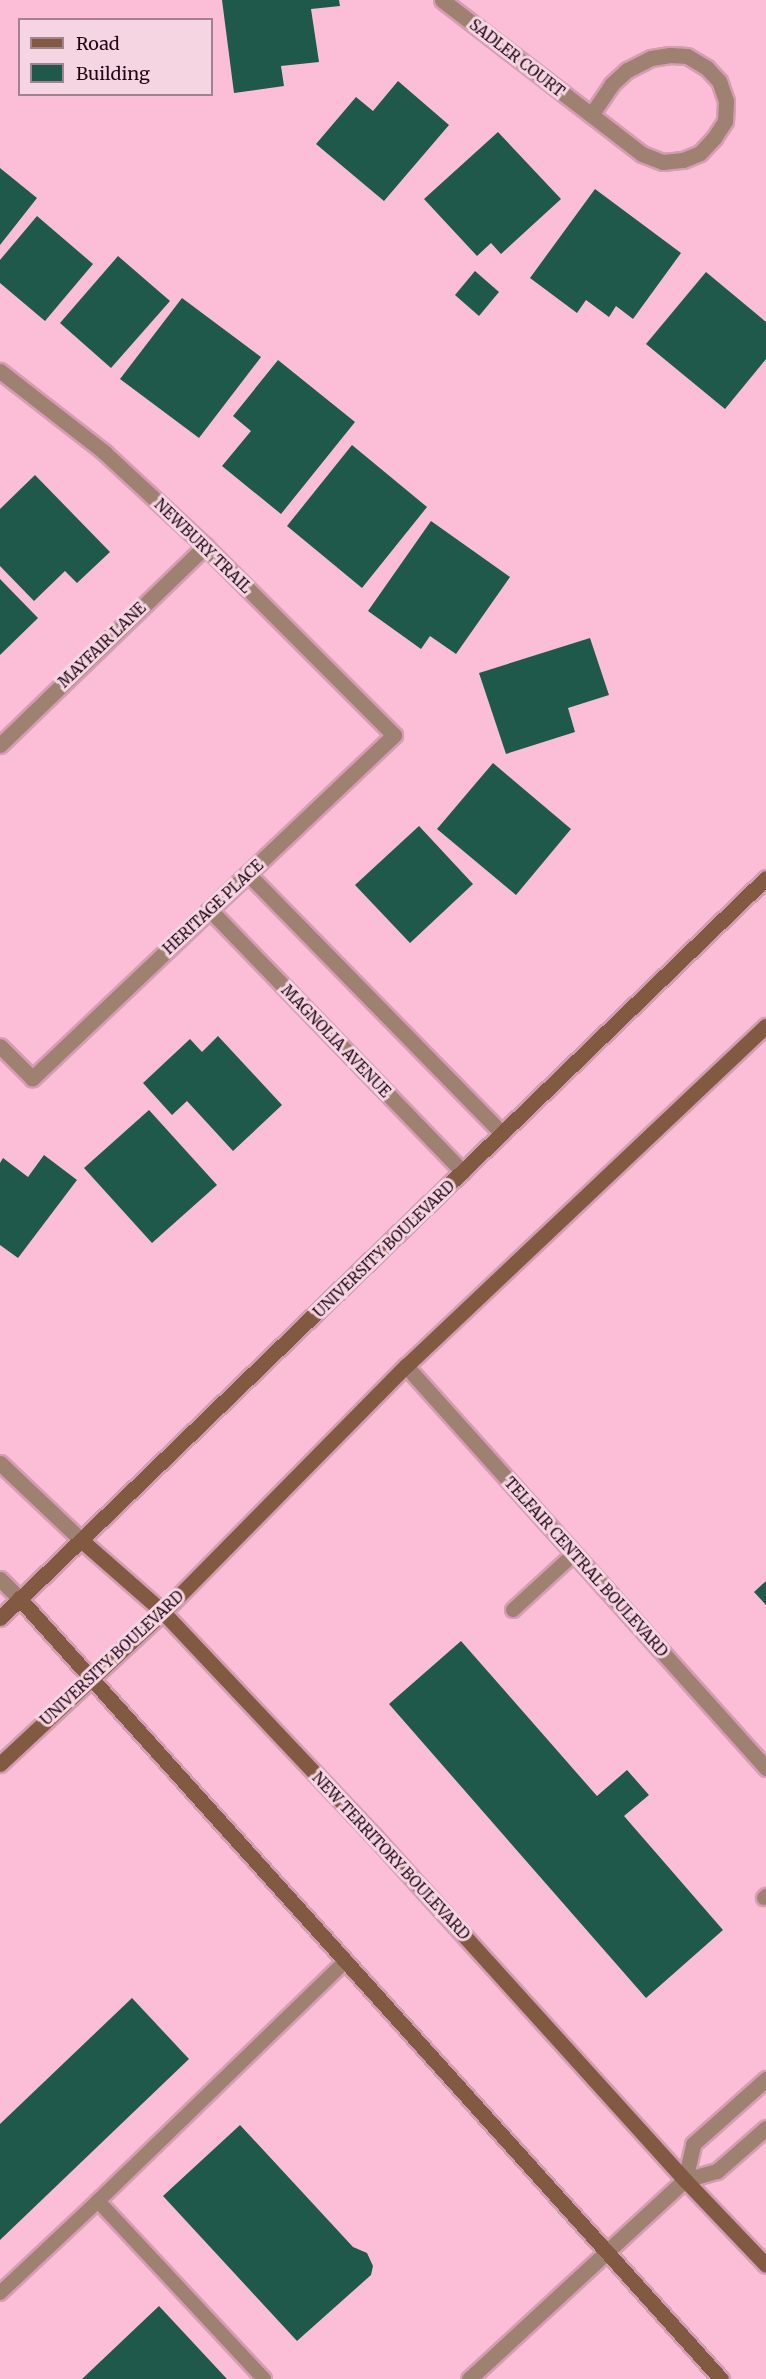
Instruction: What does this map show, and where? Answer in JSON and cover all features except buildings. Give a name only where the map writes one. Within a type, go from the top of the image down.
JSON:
[{"type":"main road","name":"UNIVERSITY BOULEVARD","points":[[0,1618],[766,878]]},
{"type":"main road","name":"UNIVERSITY BOULEVARD","points":[[0,1764],[91,1676],[163,1612],[406,1366],[766,1026]]},
{"type":"main road","name":"NEW TERRITORY BOULEVARD","points":[[81,1540],[163,1612],[375,1838],[685,2180],[766,2265]]},
{"type":"main road","points":[[19,1598],[721,2379]]},
{"type":"street","name":"SADLER COURT","points":[[442,0],[591,115],[642,154],[663,162],[683,160],[699,153],[714,138],[724,121],[726,101],[719,81],[707,68],[687,56],[670,55],[651,58],[627,70],[612,84],[591,115]]},
{"type":"street","name":"NEWBURY TRAIL","points":[[0,371],[104,452],[205,546],[394,735]]},
{"type":"street","name":"MAYFAIR LANE","points":[[0,745],[205,546]]},
{"type":"street","name":"HERITAGE PLACE","points":[[0,1046],[32,1078],[394,735]]},
{"type":"street","points":[[248,874],[502,1133]]},
{"type":"street","name":"MAGNOLIA AVENUE","points":[[210,910],[463,1172]]},
{"type":"street","name":"TELFAIR CENTRAL BOULEVARD","points":[[406,1366],[766,1768]]},
{"type":"street","name":"NEW TERRITORY BOULEVARD","points":[[0,1463],[81,1540]]},
{"type":"street","points":[[0,1579],[19,1598]]},
{"type":"street","points":[[685,2180],[693,2144],[766,2079]]},
{"type":"street","points":[[469,2379],[685,2180],[717,2171],[766,2128]]},
{"type":"lane","points":[[513,1610],[574,1554]]},
{"type":"lane","points":[[0,2293],[346,1961]]},
{"type":"lane","points":[[98,2201],[264,2379]]}]
